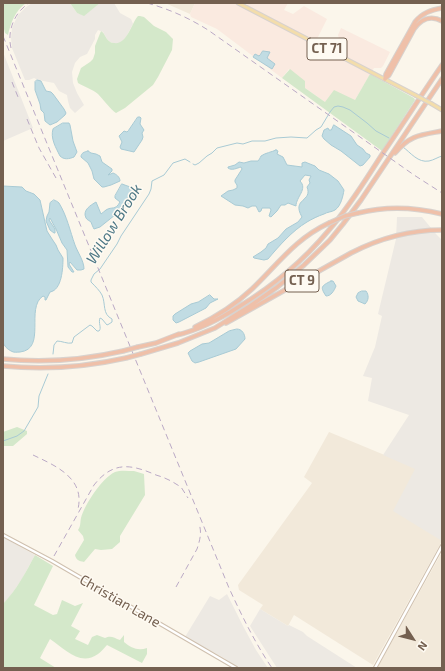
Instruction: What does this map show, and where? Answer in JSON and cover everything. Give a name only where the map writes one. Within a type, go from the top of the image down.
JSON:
[{"type":"highway","points":[[385,79],[386,74],[419,17],[432,10],[442,8]]},
{"type":"highway","points":[[385,79],[389,75],[417,24],[428,18],[434,18],[442,21]]},
{"type":"highway","points":[[177,335],[192,331],[208,324],[245,304],[286,274],[312,249],[332,228],[355,196],[442,65]]},
{"type":"highway","points":[[214,328],[270,293],[308,262],[327,243],[361,200],[442,79]]},
{"type":"highway","points":[[386,163],[404,144],[412,138],[442,131]]},
{"type":"highway","name":"CT 9","points":[[3,359],[63,360],[123,351],[156,343],[210,320],[235,303],[256,285],[282,257],[299,242],[312,232],[329,223],[358,213],[384,208],[416,209],[442,214]]},
{"type":"highway","name":"CT 9","points":[[3,366],[36,368],[67,367],[99,363],[126,358],[178,343],[244,314],[356,251],[374,243],[391,237],[417,232],[442,230]]},
{"type":"main road","name":"CT 71","points":[[238,3],[442,110]]},
{"type":"main road","name":"Christian Lane","points":[[3,535],[63,567],[236,668]]},
{"type":"main road","points":[[375,668],[442,546]]},
{"type":"shaded area","points":[[32,3],[70,3],[77,13],[84,15],[100,3],[114,3],[120,13],[131,19],[133,24],[125,39],[116,44],[110,42],[103,32],[98,30],[87,54],[80,57],[75,63],[72,72],[73,83],[84,105],[75,113],[70,108],[67,95],[59,91],[54,83],[34,78],[25,80],[12,48],[12,28],[18,15]]},
{"type":"shaded area","points":[[165,3],[195,3],[190,14]]},
{"type":"shaded area","points":[[195,3],[235,3],[245,8],[248,3],[288,3],[284,10],[293,14],[304,6],[327,19],[316,41],[335,50],[341,40],[339,39],[338,35],[341,28],[390,52],[381,68],[374,68],[355,100],[325,102],[305,88],[289,69],[282,78],[217,29],[191,17],[190,14]]},
{"type":"shaded area","points":[[3,52],[33,128],[3,141]]},
{"type":"shaded area","points":[[397,217],[422,217],[442,240],[442,541],[393,511],[415,469],[383,455],[409,415],[368,401],[372,378],[363,376],[375,347],[382,316],[378,314],[396,239]]},
{"type":"shaded area","points":[[329,432],[416,468],[442,541],[373,665],[294,615],[288,626],[260,609],[263,605],[239,590],[238,585],[312,483],[304,477]]},
{"type":"shaded area","points":[[3,537],[35,555],[22,579],[3,604]]},
{"type":"shaded area","points":[[442,552],[442,668],[377,668],[381,661]]},
{"type":"shaded area","points":[[227,594],[256,650],[268,668],[237,668],[224,658],[185,637],[210,596],[219,600]]},
{"type":"shaded area","points":[[260,609],[288,626],[289,625],[303,632],[357,668],[277,668],[250,626]]},
{"type":"green space","points":[[3,3],[26,3],[14,17],[8,35],[5,33],[3,25]]},
{"type":"green space","points":[[70,3],[100,3],[84,16],[77,13]]},
{"type":"green space","points":[[138,16],[144,17],[154,26],[166,32],[173,39],[172,50],[153,85],[125,108],[116,113],[98,94],[78,83],[77,79],[81,68],[93,59],[95,46],[101,31],[110,42],[118,43],[122,41],[128,33]]},
{"type":"green space","points":[[290,69],[305,81],[305,88],[325,102],[334,90],[355,100],[370,74],[414,98],[415,100],[382,151],[282,78]]},
{"type":"green space","points":[[17,427],[27,431],[27,434],[13,446],[3,446],[3,432]]},
{"type":"green space","points":[[119,471],[134,471],[144,474],[145,495],[120,536],[120,542],[112,549],[95,549],[84,562],[78,560],[75,555],[84,540],[83,536],[78,530],[83,512],[90,499],[110,475]]},
{"type":"green space","points":[[35,555],[53,566],[34,605],[53,615],[57,614],[62,600],[75,606],[83,603],[71,626],[80,631],[75,639],[88,645],[92,637],[97,635],[105,638],[111,637],[120,640],[124,635],[124,642],[129,646],[138,649],[147,648],[147,654],[142,663],[107,645],[99,653],[91,657],[85,659],[79,658],[67,652],[50,639],[40,658],[56,668],[3,668],[3,604],[25,574]]},
{"type":"water","points":[[263,51],[270,52],[267,58],[275,64],[272,69],[253,57],[255,54],[259,56]]},
{"type":"water","points":[[37,80],[41,81],[46,91],[53,94],[66,113],[57,122],[50,125],[45,121],[44,113],[41,110],[35,90],[35,82]]},
{"type":"water","points":[[138,117],[141,118],[140,124],[144,130],[142,133],[142,140],[134,152],[121,149],[120,147],[122,142],[119,136],[124,131],[128,131]]},
{"type":"water","points":[[63,123],[69,123],[70,125],[77,152],[74,157],[68,159],[60,156],[52,136],[53,129]]},
{"type":"water","points":[[334,125],[351,136],[357,145],[370,155],[363,165],[360,166],[324,139],[322,136],[324,130],[328,128],[331,130]]},
{"type":"water","points":[[276,150],[278,151],[277,154],[283,157],[287,165],[302,167],[302,163],[305,162],[315,166],[338,181],[344,190],[339,206],[334,211],[315,218],[301,226],[286,239],[268,259],[264,260],[253,257],[266,248],[268,244],[278,238],[286,229],[298,222],[302,217],[299,211],[299,206],[307,195],[307,187],[310,183],[309,180],[311,176],[305,175],[300,181],[303,187],[296,206],[288,203],[281,205],[271,217],[269,216],[271,210],[270,208],[262,208],[259,212],[256,206],[248,208],[235,205],[221,196],[228,191],[237,188],[235,180],[242,169],[241,167],[230,169],[228,167],[239,162],[244,163],[258,161],[261,156]]},
{"type":"water","points":[[88,151],[100,156],[102,162],[112,169],[108,175],[114,173],[119,177],[120,181],[102,187],[94,179],[88,163],[81,157],[83,153]]},
{"type":"water","points":[[122,184],[133,188],[136,191],[134,199],[100,227],[94,229],[91,222],[86,218],[86,210],[96,202],[101,214],[105,210],[117,206],[120,202],[115,198],[115,196]]},
{"type":"water","points":[[3,186],[22,187],[26,191],[34,194],[40,200],[47,231],[63,258],[61,278],[57,287],[50,292],[46,300],[43,296],[38,302],[32,344],[28,349],[20,352],[12,352],[3,342]]},
{"type":"water","points":[[54,200],[59,203],[64,213],[84,269],[77,270],[70,262],[69,264],[74,272],[72,272],[68,267],[67,250],[50,218],[49,220],[55,229],[55,233],[50,230],[46,221],[50,203]]},
{"type":"water","points":[[333,281],[336,286],[332,293],[326,296],[322,287]]},
{"type":"water","points":[[366,291],[368,296],[365,304],[358,301],[356,297],[358,293]]},
{"type":"water","points":[[210,295],[214,299],[218,299],[210,303],[206,308],[179,322],[176,323],[173,320],[173,316],[175,314]]},
{"type":"water","points":[[237,329],[243,332],[245,339],[236,349],[199,362],[195,363],[192,361],[188,353],[190,351],[202,344],[209,343],[229,331]]},
{"type":"waterway","name":"Willow Brook","points":[[193,164],[195,165],[199,163],[217,148],[237,143],[243,144],[252,141],[265,141],[276,138],[307,138],[321,127],[334,107],[338,106],[350,110],[376,131],[389,138]]},
{"type":"waterway","name":"Willow Brook","points":[[403,147],[415,157],[425,161],[442,156]]},
{"type":"waterway","name":"Willow Brook","points":[[53,354],[54,345],[57,341],[72,343],[74,337],[90,325],[99,331],[100,318],[107,325],[112,322],[112,319],[105,312],[102,295],[91,280],[117,244],[149,194],[152,181],[164,175],[173,163],[185,159],[190,162]]},
{"type":"waterway","name":"Willow Brook","points":[[3,441],[17,436],[24,431],[38,407],[39,396],[48,374]]},
{"type":"railway","points":[[11,48],[10,35],[13,23],[19,12],[29,3]]},
{"type":"railway","points":[[147,3],[179,14],[208,30],[414,175],[442,193]]},
{"type":"railway","points":[[3,36],[229,588],[254,639],[272,668]]},
{"type":"railway","points":[[12,82],[18,97]]},
{"type":"railway","points":[[27,119],[39,148],[56,178]]},
{"type":"railway","points":[[33,455],[67,474],[73,481],[79,498],[78,509]]},
{"type":"railway","points":[[54,556],[94,485],[101,477],[115,468],[130,467],[164,478],[181,487],[188,498]]},
{"type":"railway","points":[[176,587],[197,549],[200,536],[199,524]]}]
